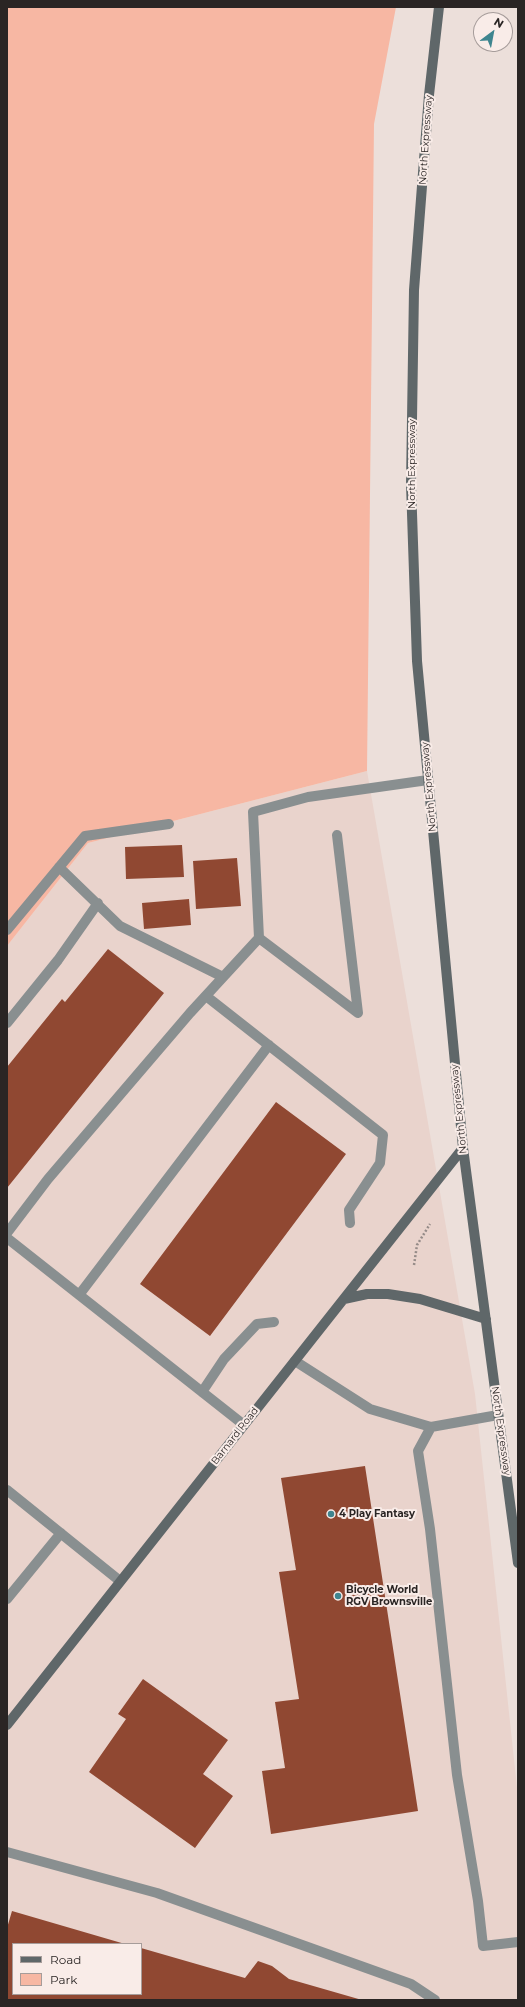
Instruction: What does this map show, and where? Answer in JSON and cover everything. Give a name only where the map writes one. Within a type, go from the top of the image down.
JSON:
[{"type":"main road","name":"North Expressway","points":[[439,7],[429,95],[414,290],[411,484],[417,661],[463,1148],[518,1563]]},
{"type":"main road","name":"Barnard Road","points":[[7,1725],[463,1148]]},
{"type":"main road","points":[[344,1299],[367,1294],[388,1294],[420,1298],[486,1320]]},
{"type":"street","points":[[7,1233],[48,1179],[222,977],[259,938],[253,812],[308,797],[428,780]]},
{"type":"street","points":[[7,930],[85,836],[169,824]]},
{"type":"street","points":[[259,938],[358,1013],[337,835]]},
{"type":"street","points":[[59,866],[120,926],[222,977]]},
{"type":"street","points":[[7,1023],[58,960],[98,903]]},
{"type":"street","points":[[206,996],[383,1135],[380,1163],[349,1210],[350,1223]]},
{"type":"street","points":[[79,1295],[269,1045]]},
{"type":"street","points":[[7,1238],[244,1425]]},
{"type":"street","points":[[202,1392],[224,1359],[257,1324],[274,1322]]},
{"type":"street","points":[[295,1361],[370,1409],[431,1427],[498,1415]]},
{"type":"street","points":[[431,1427],[418,1451],[430,1529],[457,1775],[483,1946],[518,1942]]},
{"type":"street","points":[[7,1490],[120,1581]]},
{"type":"street","points":[[7,1599],[61,1533]]},
{"type":"street","points":[[7,1852],[157,1893],[412,1984],[435,2000]]},
{"type":"path","points":[[414,1266],[417,1245],[433,1219]]},
{"type":"shaded area","points":[[367,771],[475,1394],[518,1797],[518,2000],[7,2000],[7,946],[88,843]]},
{"type":"green space","points":[[7,7],[396,7],[374,124],[367,771],[88,843],[7,946]]},
{"type":"building","points":[[182,845],[184,877],[126,879],[125,847]]},
{"type":"building","points":[[237,858],[241,906],[196,909],[193,861]]},
{"type":"building","points":[[189,899],[191,925],[144,929],[142,903]]},
{"type":"building","points":[[108,949],[164,993],[7,1188],[7,1067],[62,999],[65,1002]]},
{"type":"building","points":[[276,1102],[346,1154],[210,1336],[140,1284]]},
{"type":"building","points":[[365,1466],[418,1811],[271,1834],[262,1771],[285,1768],[275,1702],[299,1699],[279,1572],[296,1570],[281,1478]]},
{"type":"building","points":[[143,1679],[228,1740],[203,1774],[233,1796],[195,1848],[89,1772],[126,1719],[118,1714]]},
{"type":"building","points":[[12,1911],[122,1943],[12,1943],[12,1995],[142,1995],[142,1948],[245,1978],[258,1961],[272,1966],[289,1979],[362,2000],[7,2000],[7,1928]]},
{"type":"place","name":"4 Play Fantasy","points":[[331,1514]]},
{"type":"place","name":"Bicycle World RGV Brownsville","points":[[338,1596]]}]
